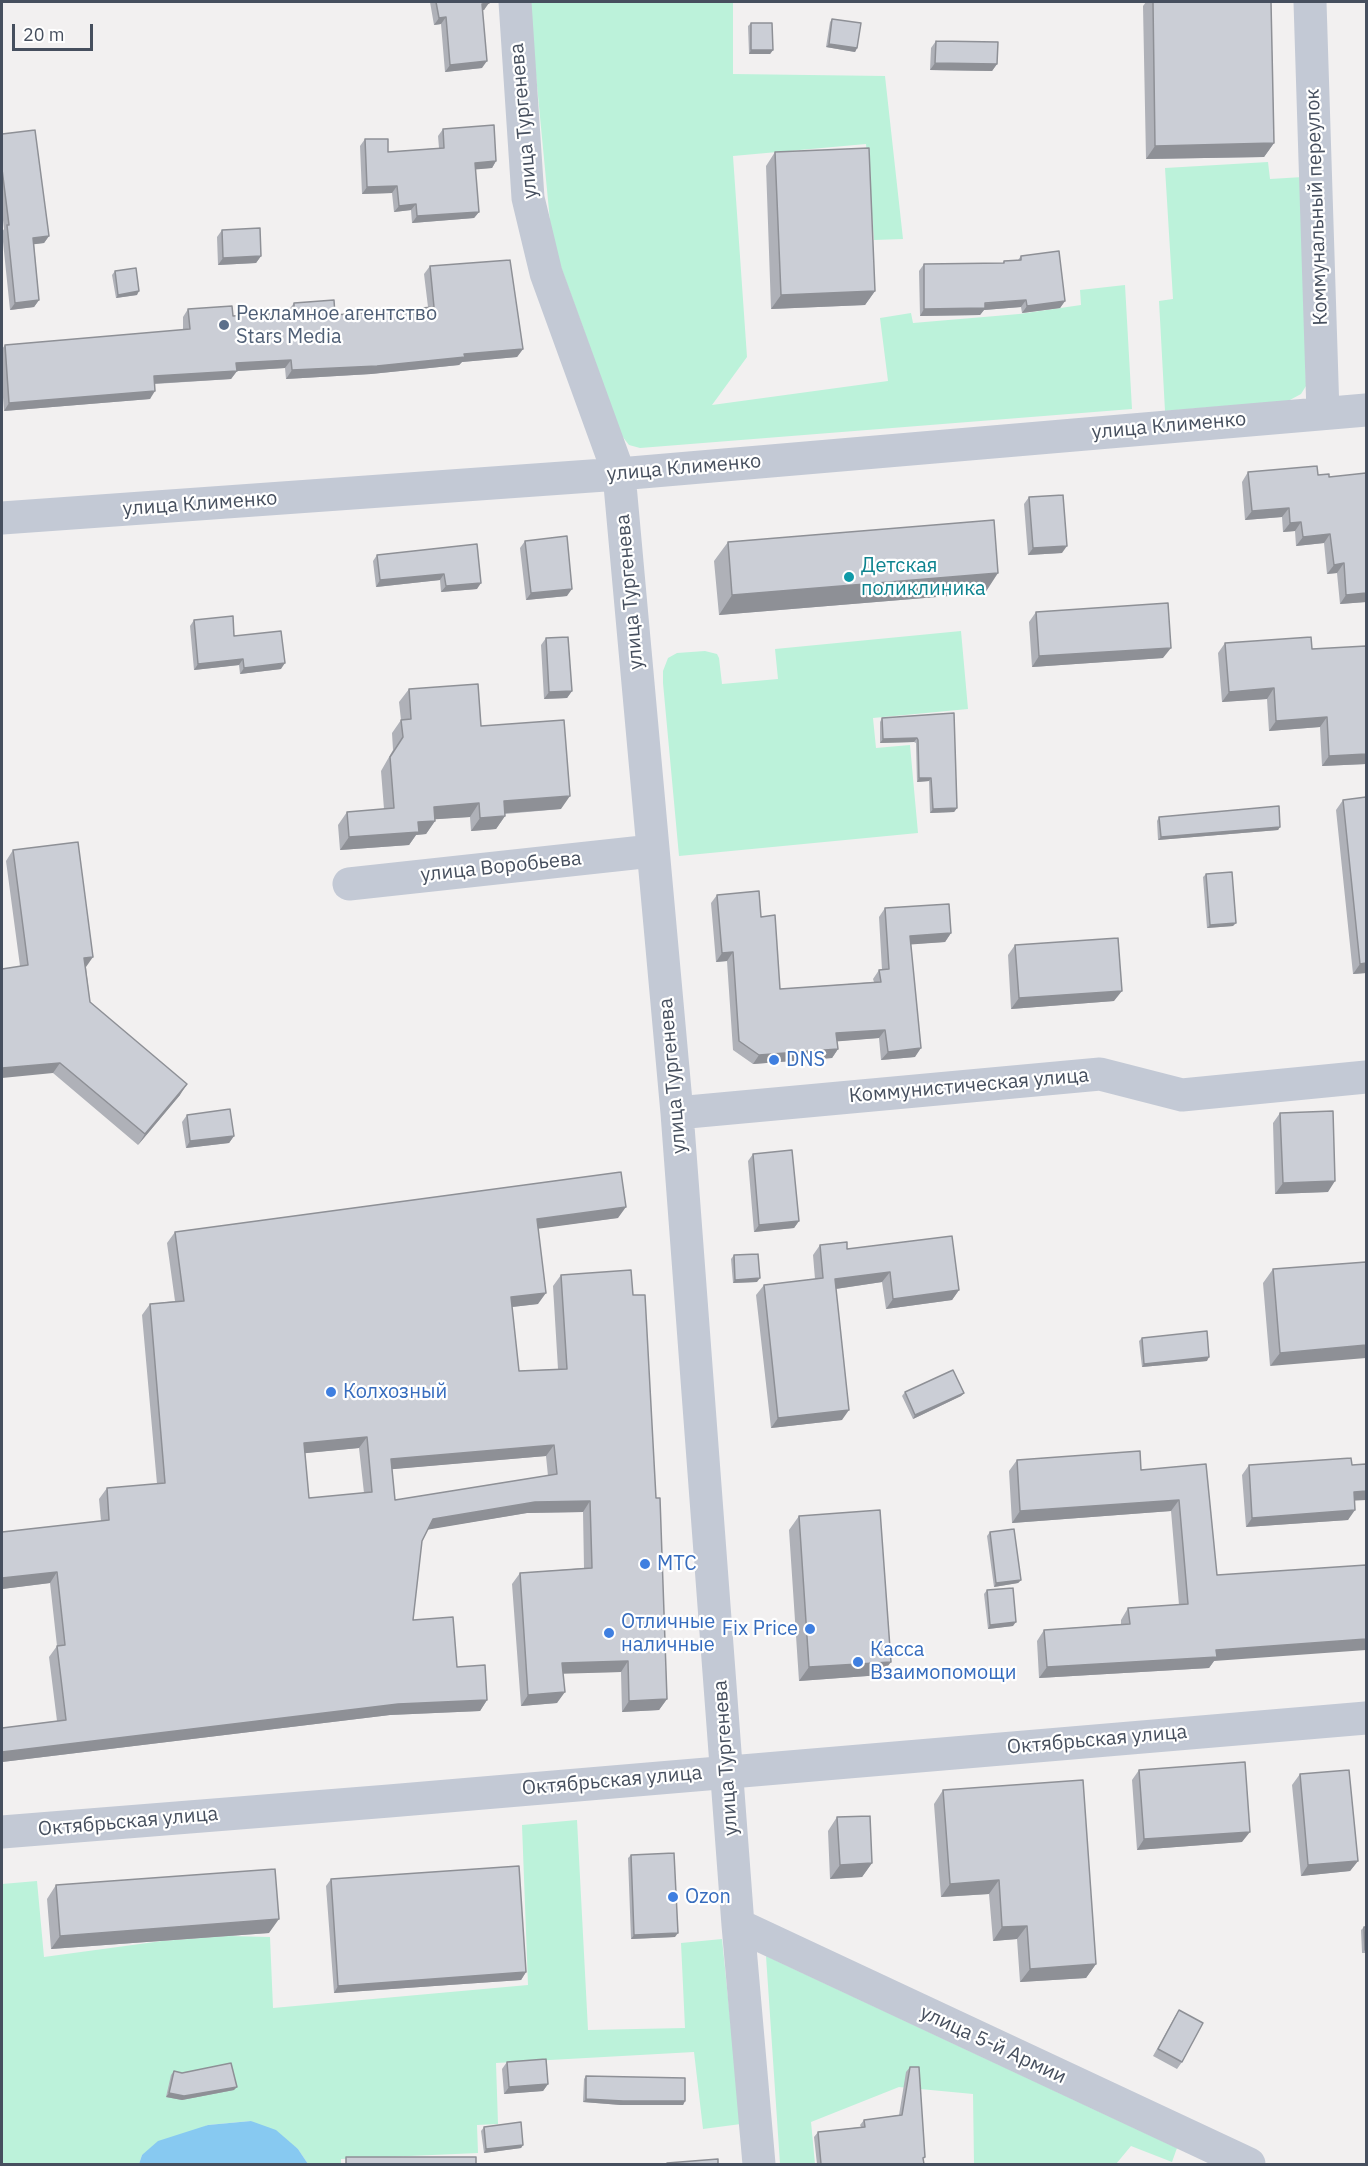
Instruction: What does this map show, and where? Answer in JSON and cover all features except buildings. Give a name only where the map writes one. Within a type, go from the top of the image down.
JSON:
[{"type":"street","name":"улица Тургенева","points":[[514,2],[528,198],[546,273],[620,474],[677,1113],[738,1925],[759,2164]]},
{"type":"street","name":"Коммунальный переулок","points":[[1310,2],[1323,413]]},
{"type":"street","name":"улица Клименко","points":[[2,518],[620,474],[1366,410]]},
{"type":"street","name":"улица Воробьева","points":[[349,884],[652,850]]},
{"type":"street","name":"Коммунистическая улица","points":[[677,1113],[1100,1074],[1182,1095],[1366,1077]]},
{"type":"street","name":"Октябрьская улица","points":[[2,1832],[1366,1718]]},
{"type":"street","name":"улица 5-й Армии","points":[[738,1925],[1249,2164]]},
{"type":"green space","points":[[529,2],[733,2],[733,74],[885,76],[903,239],[874,240],[866,144],[733,156],[747,357],[712,405],[888,381],[880,318],[911,313],[913,323],[1019,314],[1081,305],[1080,290],[1125,285],[1132,409],[640,448],[629,445],[622,436],[552,242]]},
{"type":"green space","points":[[1268,162],[1270,179],[1303,177],[1306,386],[1301,394],[1288,401],[1165,411],[1159,301],[1173,299],[1165,168]]},
{"type":"green space","points":[[961,631],[968,709],[873,718],[876,748],[910,745],[918,833],[679,856],[663,683],[663,671],[668,658],[677,653],[705,651],[717,654],[722,684],[778,679],[775,649]]},
{"type":"green space","points":[[577,1820],[588,2030],[685,2028],[681,1943],[722,1939],[741,2124],[703,2129],[694,2052],[496,2063],[498,2124],[477,2125],[478,2153],[341,2159],[341,2164],[308,2164],[298,2149],[251,2121],[208,2125],[142,2155],[139,2164],[2,2164],[2,1884],[37,1881],[44,1957],[162,1941],[227,1936],[270,1937],[273,2008],[528,1985],[522,1825]]},
{"type":"green space","points":[[766,1956],[1177,2148],[1172,2162],[1131,2146],[1116,2164],[974,2164],[973,2094],[899,2087],[811,2122],[815,2164],[780,2164]]},
{"type":"water","points":[[251,2121],[276,2130],[298,2149],[308,2164],[139,2164],[142,2155],[158,2141],[208,2125]]},
{"type":"place","name":"Рекламное агентство Stars Media","points":[[224,325]]},
{"type":"place","name":"Детская поликлиника","points":[[849,577]]},
{"type":"place","name":"DNS","points":[[774,1060]]},
{"type":"place","name":"Колхозный","points":[[331,1392]]},
{"type":"place","name":"МТС","points":[[645,1564]]},
{"type":"place","name":"Fix Price","points":[[810,1629]]},
{"type":"place","name":"Отличные наличные","points":[[609,1633]]},
{"type":"place","name":"Касса Взаимопомощи","points":[[858,1662]]},
{"type":"place","name":"Ozon","points":[[673,1897]]}]
